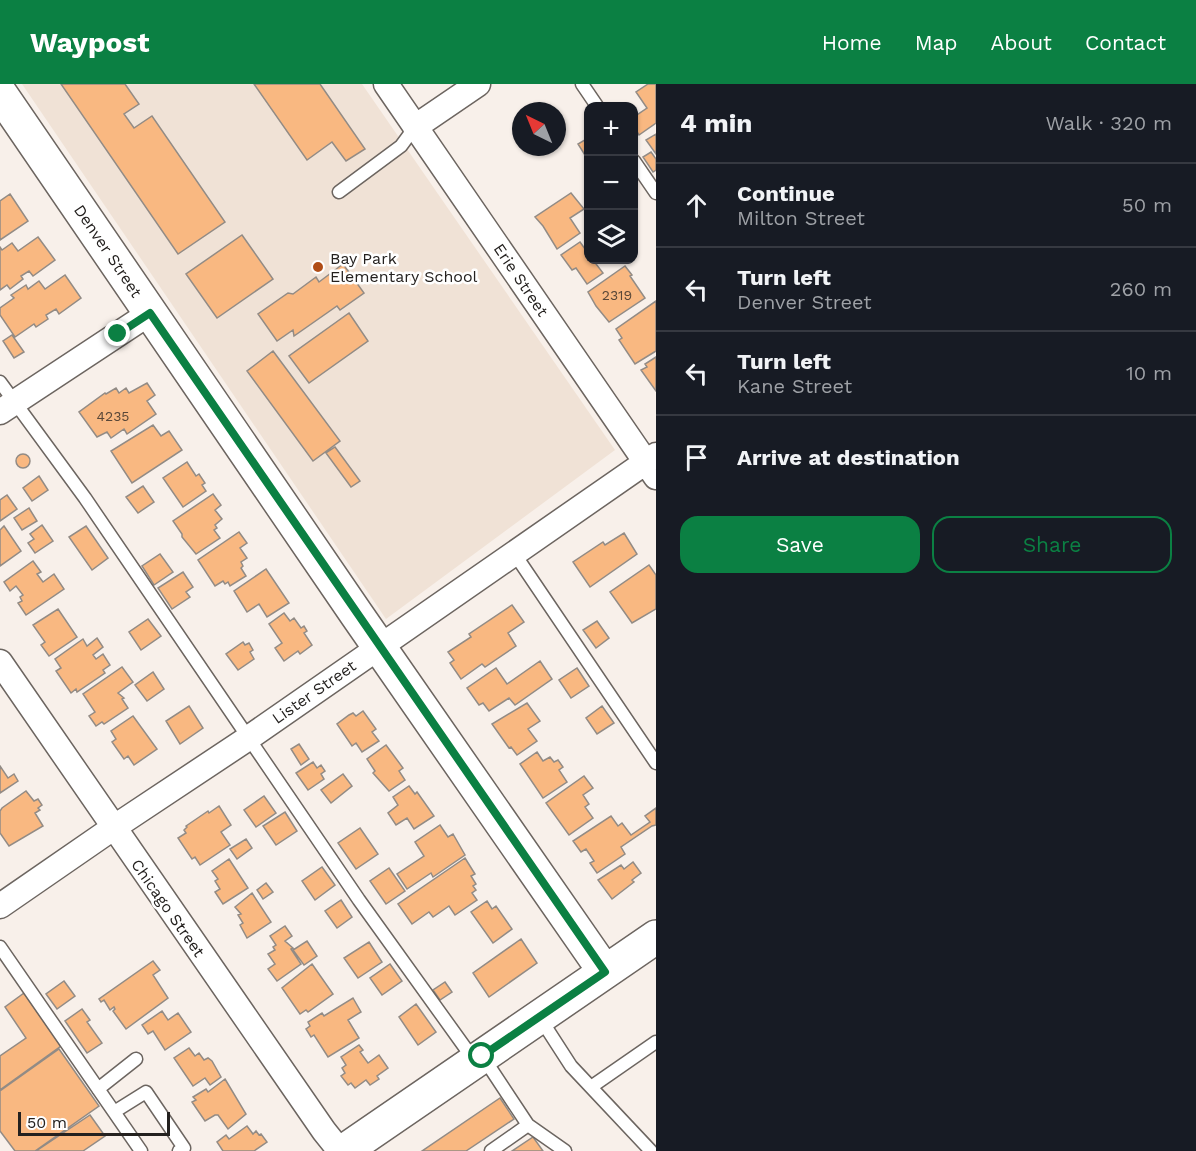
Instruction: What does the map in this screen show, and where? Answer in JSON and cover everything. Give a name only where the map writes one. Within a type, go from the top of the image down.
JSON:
[{"type":"street","name":"Erie Street","points":[[386,84],[653,464]]},
{"type":"street","points":[[415,127],[478,84]]},
{"type":"street","name":"Denver Street","points":[[0,93],[605,972]]},
{"type":"street","points":[[7,407],[150,313]]},
{"type":"street","name":"Lister Street","points":[[0,906],[247,739],[514,553],[653,464]]},
{"type":"street","name":"Chicago Street","points":[[0,662],[317,1122],[342,1151]]},
{"type":"street","points":[[342,1151],[656,937]]},
{"type":"lane","points":[[582,84],[594,102]]},
{"type":"lane","points":[[339,192],[401,146],[415,127]]},
{"type":"lane","points":[[638,168],[656,193]]},
{"type":"lane","points":[[0,382],[7,407],[85,498],[358,900],[528,1125],[565,1151]]},
{"type":"lane","points":[[514,553],[656,764]]},
{"type":"lane","points":[[0,947],[141,1151]]},
{"type":"lane","points":[[539,1017],[571,1066],[651,1151]]},
{"type":"lane","points":[[591,1087],[656,1042]]},
{"type":"lane","points":[[98,1089],[136,1059]]},
{"type":"lane","points":[[114,1112],[146,1092],[184,1148],[180,1151]]},
{"type":"lane","points":[[491,1151],[528,1125]]},
{"type":"shaded area","name":"Bay Park Elementary School","points":[[22,84],[362,84],[615,450],[386,619]]},
{"type":"building","points":[[61,84],[125,84],[139,104],[124,114],[134,128],[152,116],[225,222],[178,254]]},
{"type":"building","points":[[254,84],[320,84],[365,149],[346,161],[332,142],[307,160]]},
{"type":"building","points":[[648,84],[656,84],[656,123],[639,135],[638,114],[647,108],[636,92]]},
{"type":"building","points":[[656,134],[656,154],[646,140]]},
{"type":"building","points":[[584,140],[584,154],[578,144]]},
{"type":"building","points":[[651,152],[656,159],[656,170],[653,172],[643,157]]},
{"type":"building","points":[[571,193],[584,209],[570,218],[580,233],[557,249],[535,217]]},
{"type":"building","points":[[10,194],[28,221],[0,240],[0,201]]},
{"type":"building","points":[[242,235],[273,279],[217,318],[186,274]]},
{"type":"building","points":[[38,237],[55,260],[33,276],[29,271],[21,276],[23,279],[10,289],[7,285],[0,290],[0,247],[2,250],[12,243],[18,251]]},
{"type":"building","points":[[580,242],[584,248],[584,264],[596,264],[603,273],[587,284],[576,268],[572,270],[561,255]]},
{"type":"building","points":[[343,264],[364,293],[340,310],[337,306],[294,336],[293,330],[277,341],[258,314],[288,293],[293,294],[316,277],[319,282]]},
{"type":"building","points":[[625,266],[645,298],[609,322],[588,292]]},
{"type":"building","points":[[65,275],[81,298],[59,314],[56,309],[46,315],[48,319],[36,327],[34,324],[15,337],[0,315],[0,308],[14,298],[11,295],[26,285],[28,289],[39,281],[45,289]]},
{"type":"building","points":[[656,301],[656,351],[635,364],[619,340],[622,338],[616,329]]},
{"type":"building","points":[[349,313],[368,341],[309,383],[289,356]]},
{"type":"building","points":[[12,335],[24,352],[14,358],[3,341]]},
{"type":"building","points":[[273,351],[340,441],[313,461],[247,371]]},
{"type":"building","points":[[656,357],[656,391],[641,370],[647,367],[645,364]]},
{"type":"building","points":[[147,383],[155,395],[147,401],[156,414],[127,434],[124,429],[111,438],[107,432],[97,437],[79,412],[116,388],[119,393],[126,388],[129,393]]},
{"type":"building","points":[[153,425],[161,436],[169,431],[182,450],[132,483],[111,451]]},
{"type":"building","points":[[335,447],[360,481],[351,487],[326,453]]},
{"type":"building","points":[[23,454],[28,456],[30,461],[28,466],[23,468],[18,466],[16,461],[18,456]]},
{"type":"building","points":[[187,462],[196,476],[199,474],[205,483],[202,485],[206,491],[183,507],[163,478]]},
{"type":"building","points":[[39,476],[48,490],[32,501],[23,488]]},
{"type":"building","points":[[143,486],[154,502],[138,513],[126,497]]},
{"type":"building","points":[[213,494],[221,505],[215,510],[222,519],[215,525],[217,528],[214,530],[220,538],[196,554],[173,521]]},
{"type":"building","points":[[7,495],[17,509],[0,521],[0,500]]},
{"type":"building","points":[[29,508],[37,521],[22,530],[14,518]]},
{"type":"building","points":[[42,525],[53,541],[35,553],[28,543],[34,539],[30,534]]},
{"type":"building","points":[[4,526],[21,551],[0,566],[0,530]]},
{"type":"building","points":[[86,526],[108,558],[92,570],[69,537]]},
{"type":"building","points":[[239,532],[247,543],[240,548],[247,558],[241,562],[243,566],[241,568],[246,576],[230,586],[228,582],[225,584],[223,581],[215,586],[198,560]]},
{"type":"building","points":[[624,533],[637,554],[590,587],[573,562],[603,542],[605,545]]},
{"type":"building","points":[[160,554],[173,572],[154,585],[142,566]]},
{"type":"building","points":[[33,561],[41,572],[37,574],[43,582],[54,574],[64,589],[26,615],[18,603],[22,601],[20,597],[23,595],[16,586],[10,591],[4,582]]},
{"type":"building","points":[[649,565],[656,575],[656,609],[632,623],[610,592]]},
{"type":"building","points":[[266,569],[289,603],[267,617],[259,604],[247,612],[234,591]]},
{"type":"building","points":[[183,572],[193,587],[186,592],[190,597],[172,609],[158,588]]},
{"type":"building","points":[[512,605],[524,622],[508,633],[516,646],[485,667],[482,664],[461,679],[450,663],[454,660],[448,652],[471,637],[469,634]]},
{"type":"building","points":[[58,609],[77,637],[49,656],[41,645],[45,642],[33,625]]},
{"type":"building","points":[[284,613],[290,621],[294,618],[301,628],[304,626],[307,631],[304,633],[312,645],[300,654],[298,651],[284,661],[275,648],[282,643],[269,624]]},
{"type":"building","points":[[148,619],[161,636],[141,650],[129,632]]},
{"type":"building","points":[[597,621],[609,638],[596,648],[583,630]]},
{"type":"building","points":[[97,638],[103,647],[93,655],[96,659],[103,654],[110,665],[103,670],[105,673],[77,692],[76,689],[71,693],[56,671],[61,668],[55,659],[83,639],[87,646]]},
{"type":"building","points":[[243,642],[245,645],[249,643],[254,659],[238,670],[226,654]]},
{"type":"building","points":[[540,661],[552,679],[515,705],[509,698],[489,711],[483,703],[479,705],[467,688],[496,668],[507,684]]},
{"type":"building","points":[[122,667],[133,682],[118,693],[124,698],[122,699],[128,708],[104,724],[102,722],[96,726],[89,716],[95,712],[83,694]]},
{"type":"building","points":[[577,668],[589,686],[571,698],[559,680]]},
{"type":"building","points":[[153,672],[164,689],[147,701],[135,685]]},
{"type":"building","points":[[527,703],[540,721],[528,729],[537,741],[517,755],[511,747],[509,748],[492,724]]},
{"type":"building","points":[[189,706],[203,728],[180,744],[166,721]]},
{"type":"building","points":[[602,706],[614,723],[597,734],[586,718]]},
{"type":"building","points":[[363,711],[376,729],[372,732],[379,741],[362,752],[356,743],[352,746],[337,724],[353,713],[356,716]]},
{"type":"building","points":[[133,716],[157,749],[134,765],[128,756],[124,759],[112,742],[116,739],[111,731]]},
{"type":"building","points":[[299,744],[309,759],[301,765],[291,749]]},
{"type":"building","points":[[386,745],[403,768],[399,771],[405,780],[389,791],[373,773],[375,771],[367,759]]},
{"type":"building","points":[[537,752],[543,761],[550,757],[554,762],[558,760],[563,767],[559,770],[567,782],[543,798],[520,764]]},
{"type":"building","points":[[313,762],[317,768],[321,765],[325,771],[321,774],[324,779],[308,790],[296,773]]},
{"type":"building","points":[[0,766],[8,778],[14,774],[18,781],[0,793]]},
{"type":"building","points":[[343,774],[352,786],[331,803],[321,790]]},
{"type":"building","points":[[584,776],[593,788],[583,795],[589,804],[585,807],[593,818],[569,835],[546,803]]},
{"type":"building","points":[[409,786],[415,794],[417,792],[434,816],[414,829],[407,818],[396,825],[388,813],[398,805],[393,797]]},
{"type":"building","points":[[26,791],[34,801],[38,799],[42,805],[35,813],[43,826],[9,846],[0,833],[0,811]]},
{"type":"building","points":[[264,796],[276,813],[256,827],[244,810]]},
{"type":"building","points":[[219,806],[231,825],[221,832],[230,845],[200,865],[195,857],[192,859],[178,838],[186,833],[184,830],[186,826]]},
{"type":"building","points":[[656,808],[656,825],[621,847],[625,854],[597,873],[590,863],[594,861],[586,849],[581,852],[573,841],[611,816],[618,826],[622,823],[631,835],[650,822],[645,816]]},
{"type":"building","points":[[285,812],[297,831],[276,845],[263,826]]},
{"type":"building","points":[[440,825],[448,837],[453,834],[465,855],[433,877],[431,873],[407,889],[397,874],[424,856],[415,842]]},
{"type":"building","points":[[360,828],[378,854],[356,869],[338,843]]},
{"type":"building","points":[[246,839],[252,848],[237,859],[230,849]]},
{"type":"building","points":[[465,858],[475,874],[471,876],[476,884],[473,886],[476,890],[472,893],[477,900],[455,915],[449,906],[433,917],[429,912],[412,924],[398,904]]},
{"type":"building","points":[[229,859],[248,888],[223,904],[215,892],[220,889],[215,881],[218,879],[212,871]]},
{"type":"building","points":[[633,862],[641,873],[632,880],[634,882],[612,899],[598,880],[621,865],[624,869]]},
{"type":"building","points":[[322,867],[335,885],[315,900],[302,881]]},
{"type":"building","points":[[389,868],[405,891],[386,904],[370,881]]},
{"type":"building","points":[[266,883],[273,892],[263,899],[257,890]]},
{"type":"building","points":[[252,893],[271,922],[247,938],[240,925],[243,923],[238,915],[241,914],[235,907]]},
{"type":"building","points":[[341,900],[352,917],[337,928],[325,911]]},
{"type":"building","points":[[487,901],[492,909],[496,906],[512,929],[493,943],[471,912]]},
{"type":"building","points":[[285,926],[292,936],[285,941],[293,948],[291,949],[301,964],[277,981],[268,969],[275,964],[268,954],[275,950],[273,947],[276,945],[270,936]]},
{"type":"building","points":[[521,939],[537,963],[489,997],[473,973]]},
{"type":"building","points":[[307,941],[317,956],[304,965],[293,950]]},
{"type":"building","points":[[369,942],[382,962],[358,978],[344,958]]},
{"type":"building","points":[[153,961],[160,970],[153,975],[168,998],[126,1029],[113,1011],[114,1007],[110,1010],[104,1000],[101,1002],[99,999]]},
{"type":"building","points":[[312,964],[333,994],[308,1012],[306,1010],[300,1014],[282,988]]},
{"type":"building","points":[[390,964],[402,981],[382,995],[370,978]]},
{"type":"building","points":[[64,981],[75,996],[57,1009],[46,994]]},
{"type":"building","points":[[445,982],[452,992],[440,1000],[433,990]]},
{"type":"building","points":[[24,993],[61,1046],[0,1090],[0,1056],[26,1038],[5,1007]]},
{"type":"building","points":[[353,998],[361,1012],[348,1020],[359,1038],[328,1057],[314,1035],[311,1037],[306,1029],[310,1026],[308,1022],[322,1013],[324,1016]]},
{"type":"building","points":[[416,1004],[436,1032],[418,1045],[399,1017]]},
{"type":"building","points":[[82,1009],[90,1020],[87,1022],[102,1043],[87,1053],[65,1021]]},
{"type":"building","points":[[162,1011],[168,1020],[178,1013],[191,1032],[165,1050],[153,1031],[148,1034],[142,1025]]},
{"type":"building","points":[[359,1045],[363,1050],[360,1052],[368,1063],[379,1055],[388,1068],[377,1076],[379,1079],[370,1085],[366,1080],[355,1088],[351,1083],[348,1085],[341,1076],[345,1073],[342,1068],[346,1065],[341,1057]]},
{"type":"building","points":[[189,1048],[195,1056],[199,1053],[204,1060],[208,1058],[212,1061],[221,1077],[210,1085],[205,1078],[193,1086],[174,1058]]},
{"type":"building","points":[[59,1049],[99,1106],[35,1151],[15,1151],[0,1131],[0,1091]]},
{"type":"building","points":[[225,1079],[246,1114],[228,1129],[218,1115],[205,1121],[192,1102],[196,1100],[193,1097],[206,1089],[208,1092]]},
{"type":"building","points":[[500,1098],[514,1119],[466,1151],[422,1151]]},
{"type":"building","points":[[90,1115],[105,1136],[83,1151],[36,1151]]},
{"type":"building","points":[[247,1126],[253,1134],[256,1131],[259,1135],[261,1134],[267,1142],[254,1151],[223,1151],[217,1142],[226,1135],[229,1139]]},
{"type":"building","points":[[533,1137],[543,1151],[512,1151]]},
{"type":"place","name":"Bay Park Elementary School","points":[[318,267]]},
{"type":"route","points":[[118,334],[150,313],[605,972],[482,1056]]}]
